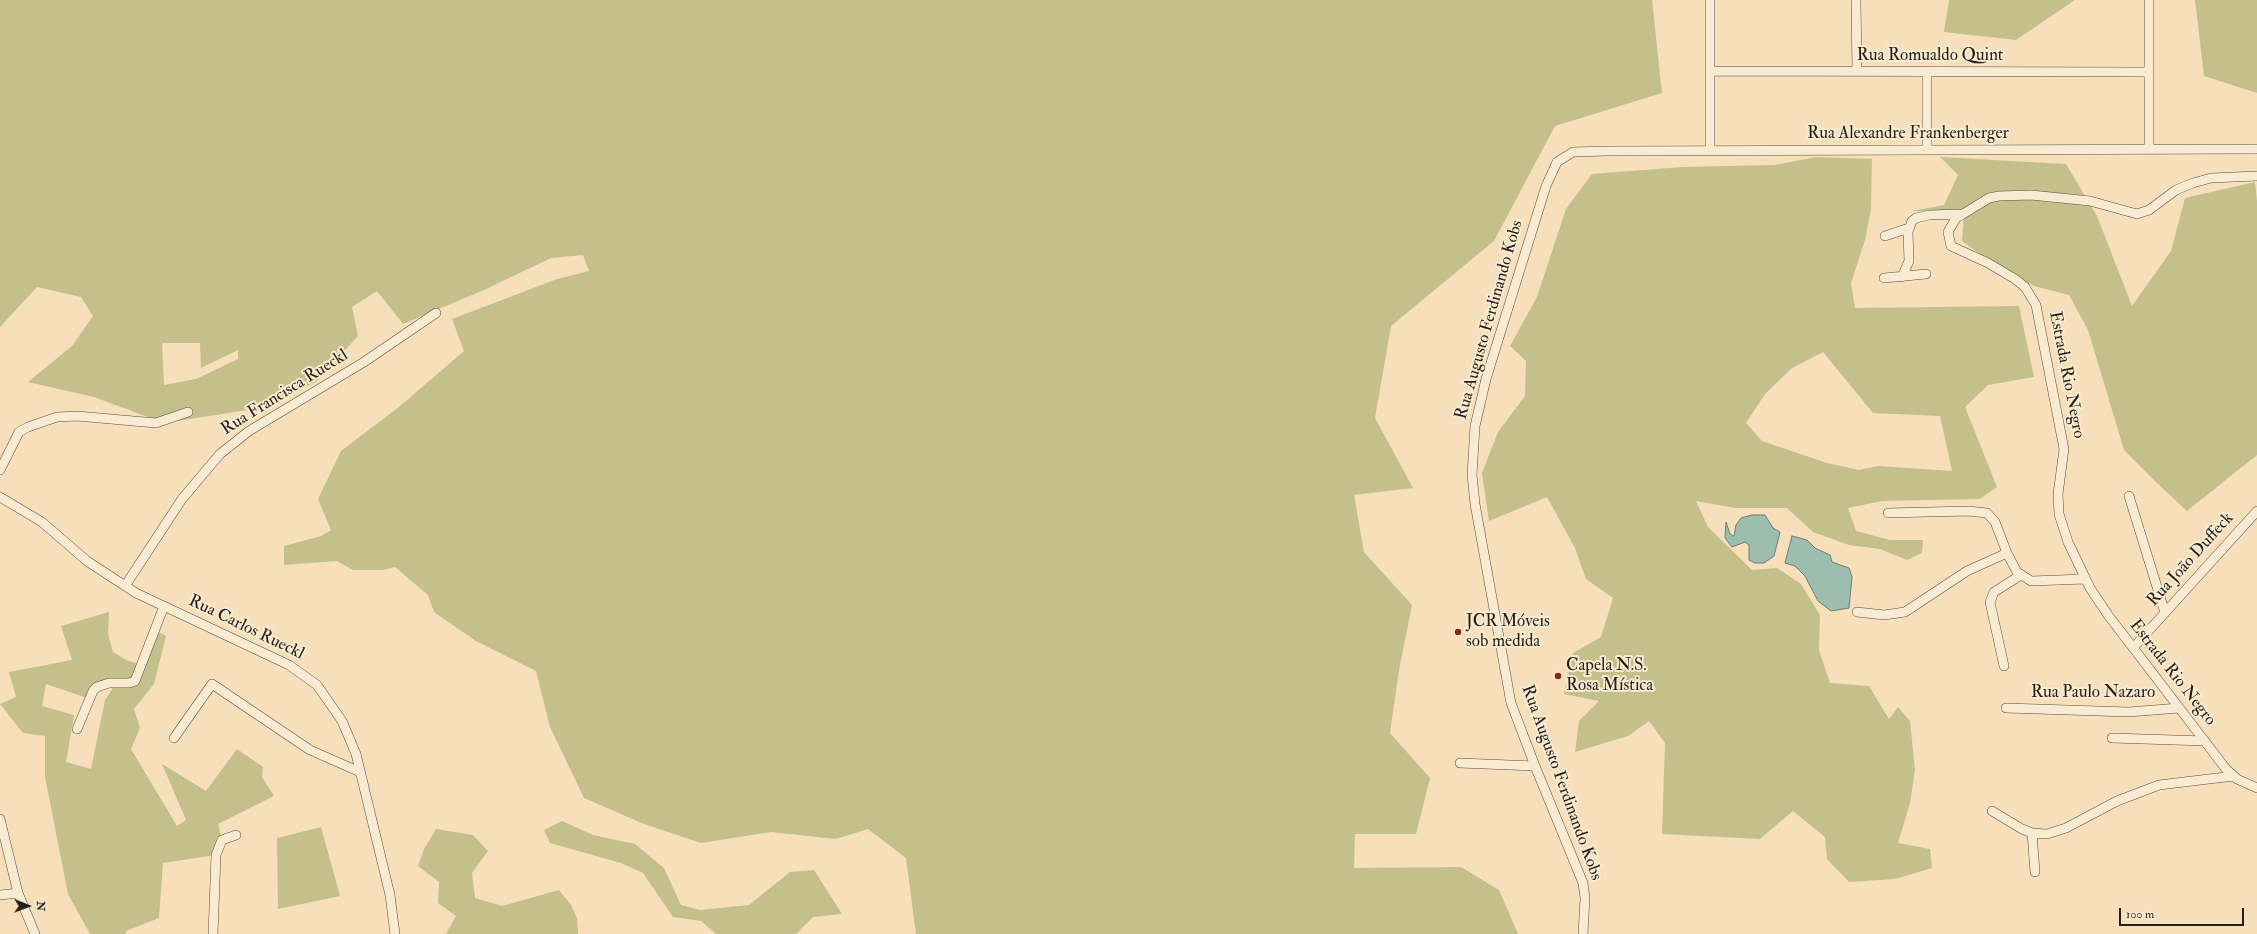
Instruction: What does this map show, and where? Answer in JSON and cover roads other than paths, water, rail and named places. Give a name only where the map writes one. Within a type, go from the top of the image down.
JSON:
[{"type":"street","points":[[1710,0],[1710,150]]},
{"type":"street","points":[[1856,0],[1857,72]]},
{"type":"street","points":[[2149,0],[2149,149]]},
{"type":"street","name":"Rua Romualdo Quint","points":[[1710,71],[1927,73],[2149,72]]},
{"type":"street","points":[[1927,73],[1927,150]]},
{"type":"street","name":"Rua Alexandre Frankenberger","points":[[1561,158],[1579,152],[1710,150],[2257,150]]},
{"type":"street","name":"Rua Augusto Ferdinando Kobs","points":[[1561,158],[1550,174],[1501,330],[1479,408],[1473,445],[1472,475],[1475,504],[1508,689],[1515,715],[1583,883],[1585,898],[1583,934]]},
{"type":"street","name":"Estrada Rio Negro","points":[[2257,176],[2211,178],[2193,183],[2176,190],[2149,210],[2137,214],[2090,201],[2015,195],[1990,198],[1956,218],[1948,232],[1951,246],[1988,263],[2015,279],[2025,287],[2036,305],[2064,449],[2058,494],[2059,514],[2068,542],[2085,579],[2100,605],[2205,741],[2234,776],[2257,788]]},
{"type":"street","points":[[1885,236],[1908,228],[1916,218],[1929,215],[1963,214]]},
{"type":"street","points":[[1902,277],[1909,261],[1908,228]]},
{"type":"street","points":[[1884,278],[1926,274]]},
{"type":"street","name":"Rua Francisca Rueckl","points":[[125,586],[182,499],[220,454],[249,431],[364,362],[436,313]]},
{"type":"street","points":[[0,470],[19,432],[42,422],[57,418],[77,416],[156,423],[188,412]]},
{"type":"street","points":[[2129,496],[2165,613]]},
{"type":"street","name":"Rua Carlos Rueckl","points":[[0,497],[42,522],[87,561],[125,586],[284,663],[308,678],[326,696],[342,721],[350,739],[360,772],[390,895],[395,934]]},
{"type":"street","name":"Rua João Duffeck","points":[[2133,648],[2257,511]]},
{"type":"street","points":[[1888,513],[1987,512],[1995,522],[2013,568],[2021,575],[2031,581],[2085,579]]},
{"type":"street","points":[[1857,612],[1884,614],[1905,612],[1962,573],[2007,553]]},
{"type":"street","points":[[2004,666],[1990,602],[1994,592],[2021,575]]},
{"type":"street","points":[[77,729],[93,691],[97,687],[109,683],[129,683],[135,681],[164,606]]},
{"type":"street","points":[[174,738],[212,684],[310,750],[360,772]]},
{"type":"street","name":"Rua Paulo Nazaro","points":[[2006,708],[2129,712],[2179,708]]},
{"type":"street","points":[[2112,738],[2205,741]]},
{"type":"street","points":[[1460,763],[1535,766]]},
{"type":"street","points":[[1992,811],[2013,825],[2032,833],[2055,833],[2117,801],[2159,785],[2234,776]]},
{"type":"street","points":[[0,819],[18,893],[35,934]]},
{"type":"street","points":[[2032,833],[2035,872]]},
{"type":"street","points":[[213,934],[216,855],[222,840],[236,835]]},
{"type":"street","points":[[0,895],[18,893]]},
{"type":"place","name":"JCR Móveis sob medida","points":[[1458,632]]},
{"type":"place","name":"Capela N.S. Rosa Mística","points":[[1558,676]]}]
